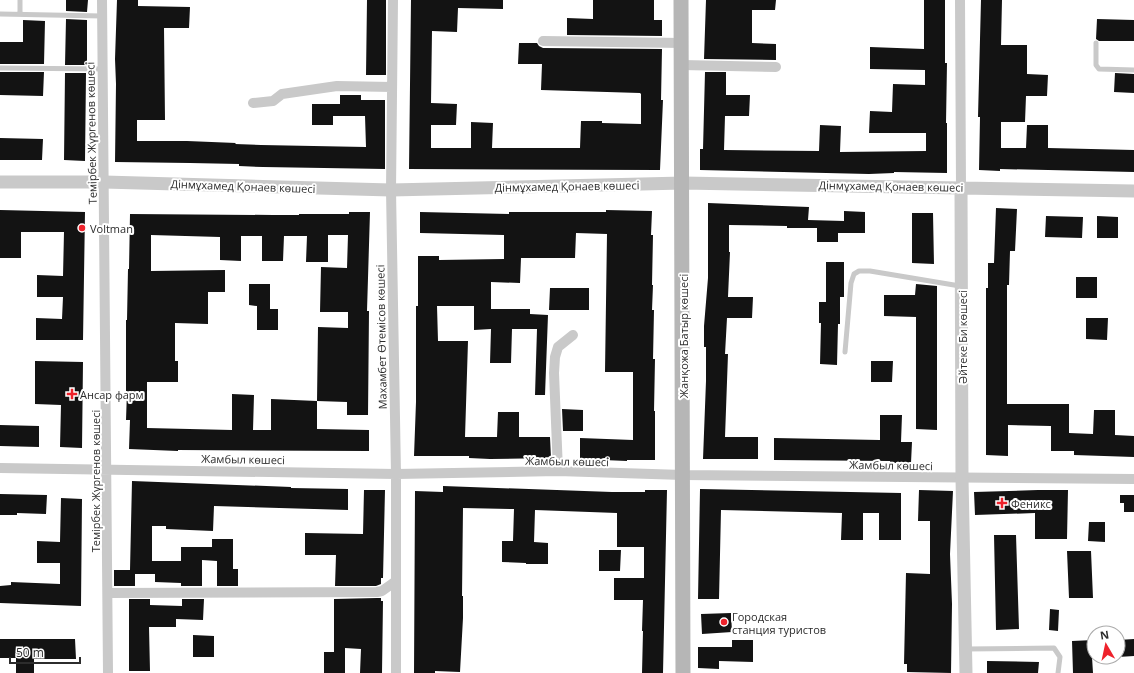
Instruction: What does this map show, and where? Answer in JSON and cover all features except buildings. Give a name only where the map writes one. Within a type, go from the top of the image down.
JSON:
[{"type":"main road","name":"Жанқожа Батыр көшесі","points":[[681,0],[683,184],[683,673]]},
{"type":"street","name":"Темірбек Жүргенов көшесі","points":[[102,0],[108,673]]},
{"type":"street","name":"Махамбет Өтемісов көшесі","points":[[393,0],[391,190],[396,474],[396,673]]},
{"type":"street","name":"Әйтеке Би көшесі","points":[[960,0],[962,478],[966,673]]},
{"type":"street","points":[[543,41],[682,43]]},
{"type":"street","points":[[682,65],[776,67]]},
{"type":"street","points":[[252,103],[273,101],[282,94],[337,86],[392,87]]},
{"type":"street","name":"Дінмұхамед Қонаев көшесі","points":[[0,182],[104,182],[391,190],[683,184],[961,187],[1134,191]]},
{"type":"street","points":[[558,471],[554,373],[555,357],[558,347],[573,335]]},
{"type":"street","name":"Жамбыл көшесі","points":[[0,468],[396,474],[558,471],[683,475],[1134,479]]},
{"type":"street","points":[[108,593],[377,592],[382,591],[396,581]]},
{"type":"lane","points":[[20,0],[20,14]]},
{"type":"lane","points":[[0,14],[102,16]]},
{"type":"lane","points":[[1096,44],[1096,65],[1099,69],[1134,70]]},
{"type":"lane","points":[[0,68],[103,70]]},
{"type":"lane","points":[[845,352],[851,282],[854,274],[859,271],[870,271],[961,286]]},
{"type":"lane","points":[[966,649],[1054,648],[1060,657],[1058,673]]},
{"type":"place","name":"Voltman","points":[[82,228]]},
{"type":"place","name":"Ансар фарм","points":[[72,394]]},
{"type":"place","name":"Феникс","points":[[1002,503]]},
{"type":"place","name":"Городская станция туристов","points":[[724,622]]}]
